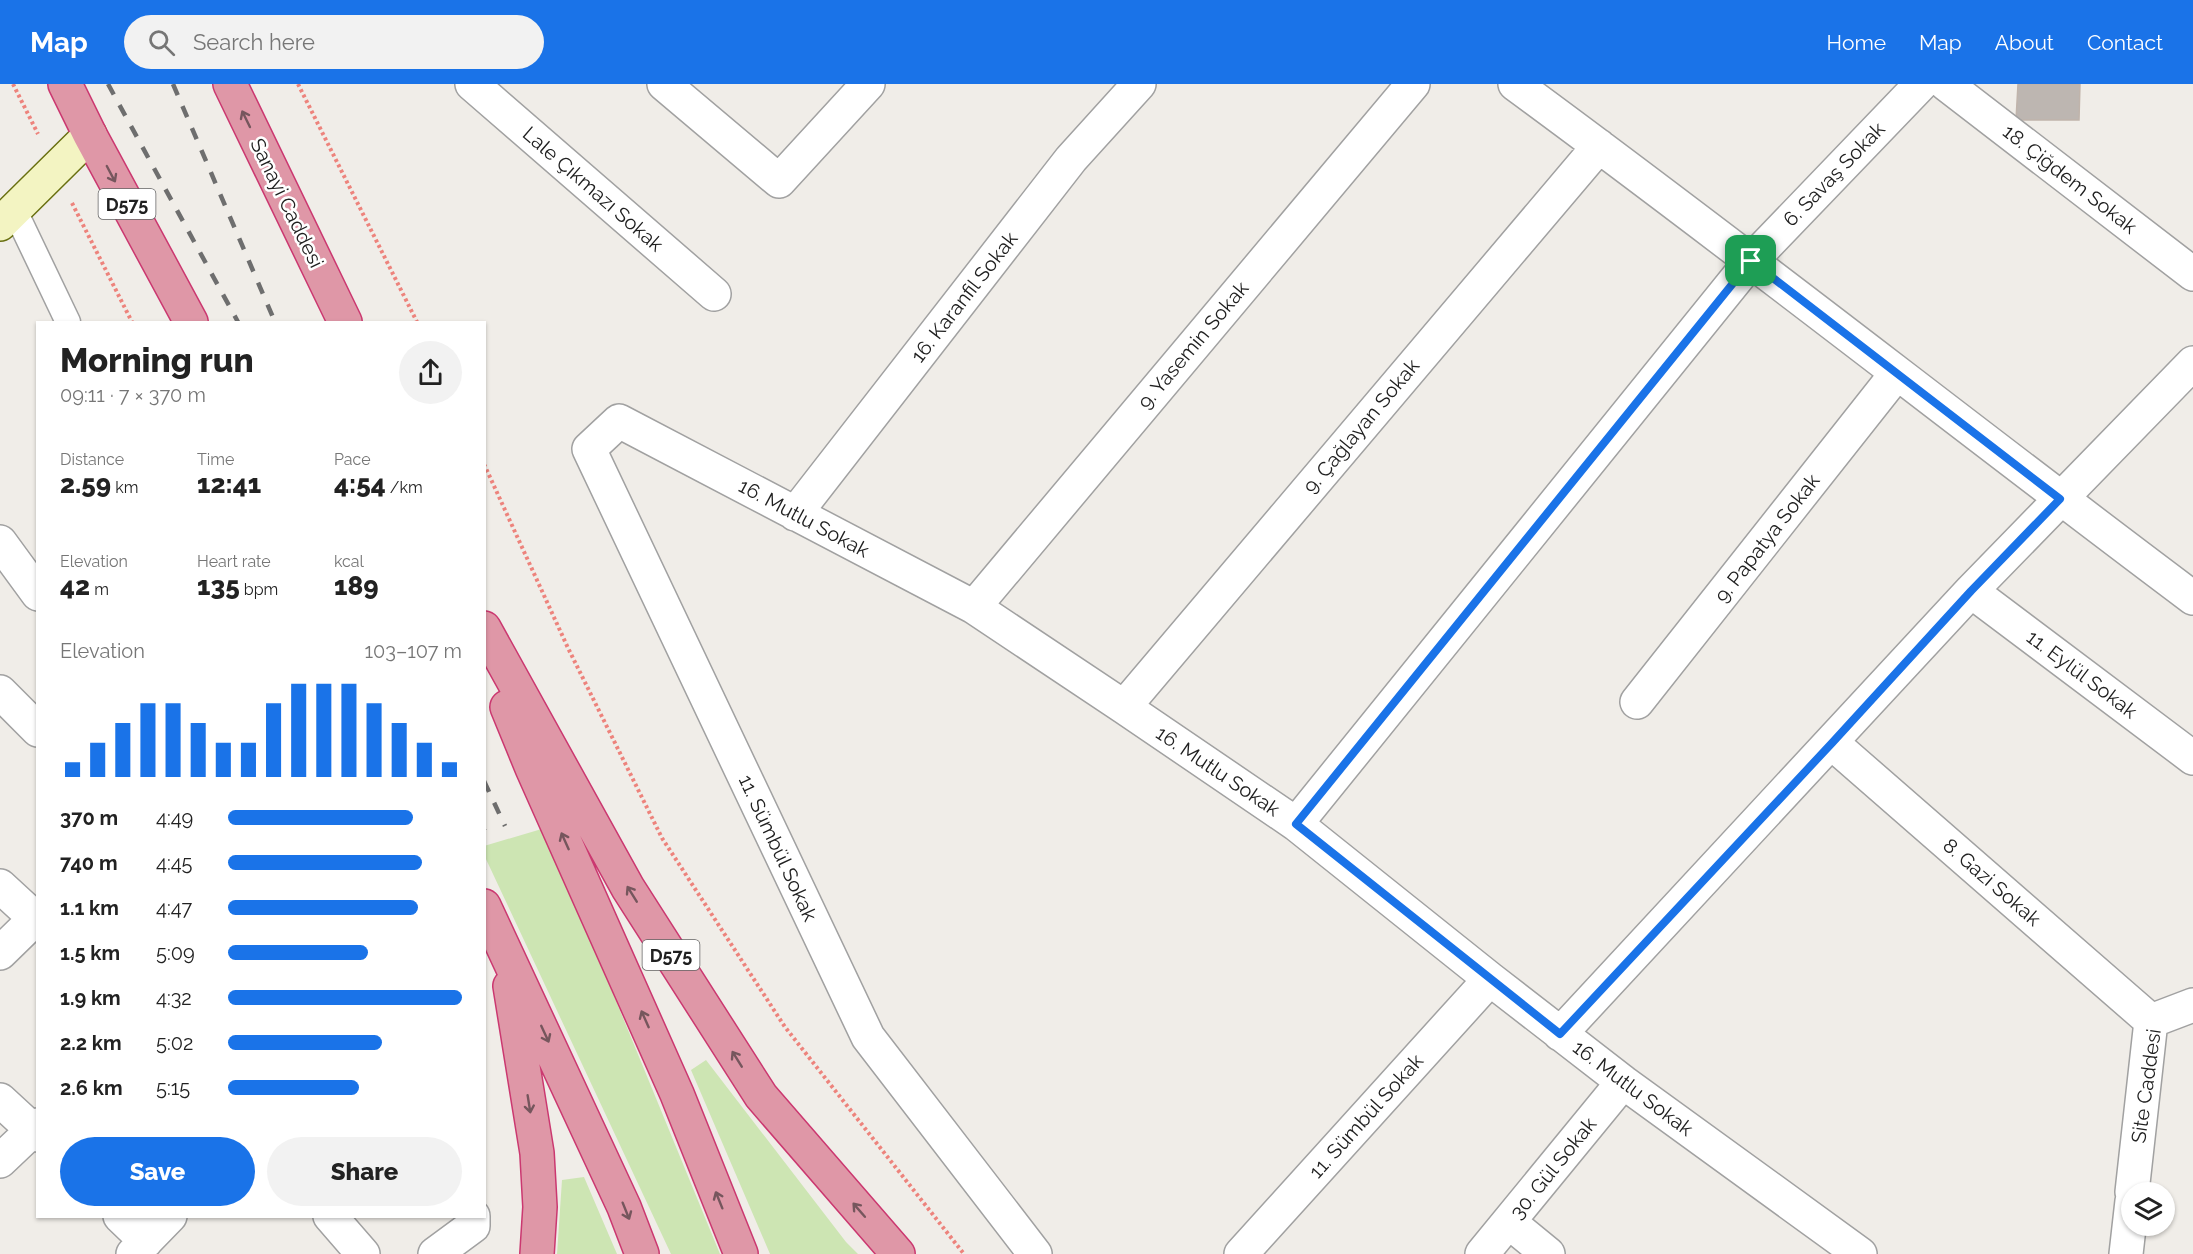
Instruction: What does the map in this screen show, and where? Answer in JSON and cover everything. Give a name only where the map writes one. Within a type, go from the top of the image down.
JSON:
[{"type":"highway","name":"D575","points":[[65,84],[190,321]]},
{"type":"highway","name":"Sanayi Caddesi","points":[[230,84],[345,321]]},
{"type":"highway","name":"D575","points":[[486,632],[628,888],[760,1096],[898,1254]]},
{"type":"highway","points":[[486,656],[532,768],[677,1095],[741,1254]]},
{"type":"highway","points":[[486,910],[503,942],[624,1207],[642,1254]]},
{"type":"highway","points":[[503,942],[537,1153],[540,1207],[537,1254]]},
{"type":"street","name":"Lale Çıkmazı Sokak","points":[[473,84],[714,294]]},
{"type":"street","points":[[664,84],[779,181],[868,84]]},
{"type":"street","name":"16. Karanfil Sokak","points":[[795,514],[1071,159],[1139,84]]},
{"type":"street","name":"9. Yasemin Sokak","points":[[974,607],[1413,84]]},
{"type":"street","points":[[1515,84],[2193,598]]},
{"type":"street","name":"6. Savaş Sokak","points":[[1296,824],[1751,261],[1920,84]]},
{"type":"street","name":"18. Çiğdem Sokak","points":[[1946,84],[2193,274]]},
{"type":"street","points":[[7,216],[90,135]]},
{"type":"street","name":"9. Çağlayan Sokak","points":[[1124,707],[1599,146]]},
{"type":"street","points":[[1560,1034],[1971,591],[2193,363]]},
{"type":"street","name":"9. Papatya Sokak","points":[[1637,702],[1897,373]]},
{"type":"street","name":"16. Mutlu Sokak","points":[[619,421],[974,607],[1124,707],[1296,824],[1560,1034],[1860,1254]]},
{"type":"street","name":"11. Sümbül Sokak","points":[[619,421],[589,449],[868,1037],[1035,1254]]},
{"type":"street","points":[[0,542],[36,591]]},
{"type":"street","name":"11. Eylül Sokak","points":[[1971,591],[2193,758]]},
{"type":"street","points":[[0,692],[36,728]]},
{"type":"street","name":"8. Gazi Sokak","points":[[1832,743],[2151,1021]]},
{"type":"street","points":[[0,886],[36,918]]},
{"type":"street","points":[[0,953],[36,920]]},
{"type":"street","name":"11. Sümbül Sokak","points":[[1241,1254],[1490,979]]},
{"type":"street","name":"Site Caddesi","points":[[2133,1182],[2151,1021],[2193,1005]]},
{"type":"street","name":"30. Gül Sokak","points":[[1482,1254],[1623,1082]]},
{"type":"street","points":[[0,1100],[36,1130],[0,1161]]},
{"type":"street","points":[[121,1218],[139,1248],[168,1218]]},
{"type":"street","points":[[332,1218],[361,1254]]},
{"type":"street","points":[[435,1254],[473,1226],[473,1218]]},
{"type":"street","points":[[1509,1222],[1548,1254]]},
{"type":"street","points":[[2126,1254],[2128,1236]]},
{"type":"lane","points":[[7,216],[67,321]]},
{"type":"path","points":[[298,84],[416,321]]},
{"type":"path","points":[[486,468],[568,648],[662,838],[785,1027],[964,1254]]},
{"type":"green space","points":[[545,828],[720,1254],[671,1254],[486,859],[486,845]]},
{"type":"green space","points":[[706,1060],[846,1242],[858,1254],[770,1254],[691,1070]]},
{"type":"green space","points":[[584,1177],[617,1254],[557,1254],[562,1180]]},
{"type":"building","points":[[2018,84],[2080,84],[2079,120],[2016,120]]},
{"type":"railway","points":[[108,84],[237,321]]},
{"type":"railway","points":[[173,84],[275,321]]},
{"type":"railway","points":[[486,785],[505,826]]},
{"type":"route","points":[[1751,261],[2060,499],[1971,591],[1560,1034],[1296,824],[1751,261]]}]
